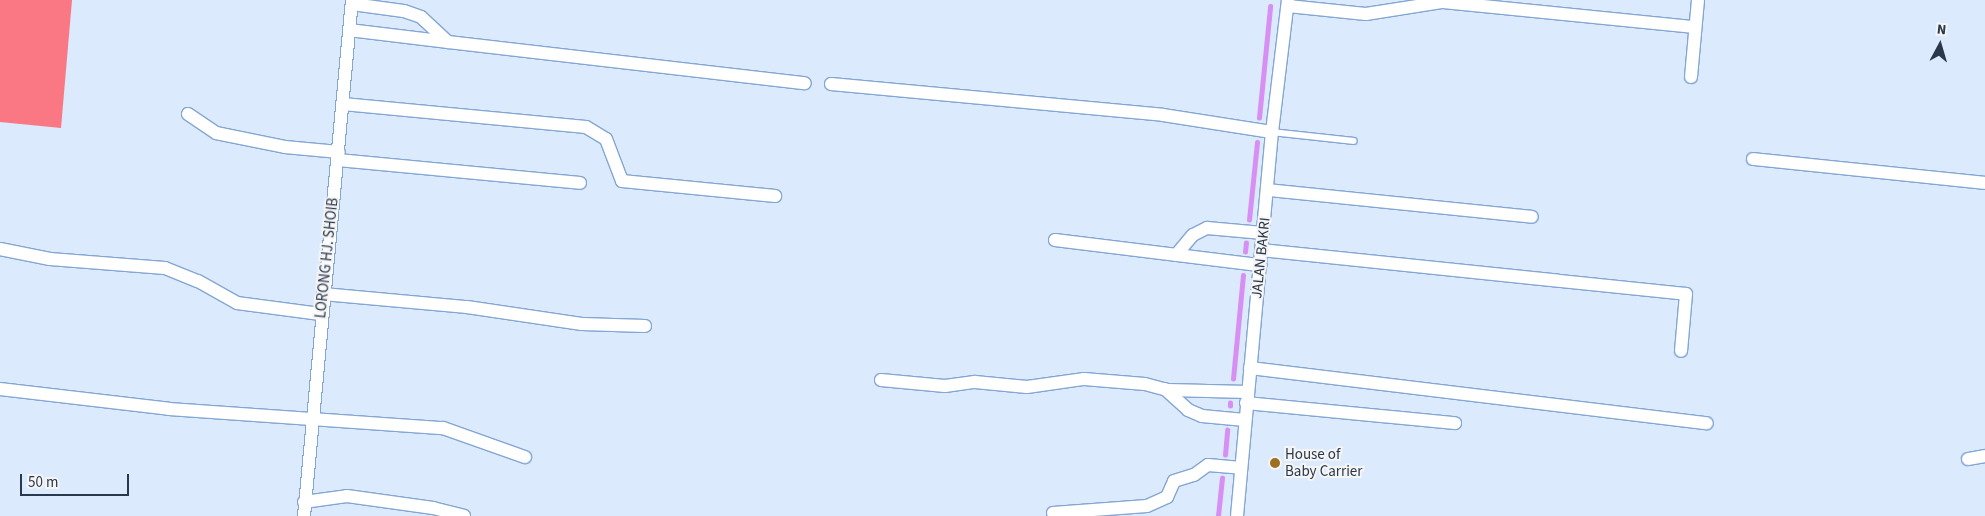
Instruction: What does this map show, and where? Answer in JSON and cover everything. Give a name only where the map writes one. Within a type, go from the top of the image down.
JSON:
[{"type":"street","points":[[1691,77],[1698,0]]},
{"type":"street","points":[[352,2],[404,11],[421,17],[448,42]]},
{"type":"street","name":"LORONG HJ. SHOIB","points":[[304,516],[320,314],[338,156],[352,2]]},
{"type":"street","points":[[1288,3],[1366,14],[1443,2],[1695,27]]},
{"type":"street","name":"JALAN BAKRI","points":[[1236,516],[1272,132],[1288,3]]},
{"type":"street","points":[[349,30],[805,83]]},
{"type":"street","points":[[831,84],[1163,115],[1272,132]]},
{"type":"street","points":[[343,104],[586,127],[606,139],[622,181],[775,196]]},
{"type":"street","points":[[188,114],[216,133],[285,147],[338,156],[580,183]]},
{"type":"street","points":[[1753,159],[1985,183]]},
{"type":"street","points":[[1268,190],[1532,217]]},
{"type":"street","points":[[1176,255],[1192,235],[1207,228],[1263,233]]},
{"type":"street","points":[[1055,240],[1260,265]]},
{"type":"street","points":[[0,249],[50,259],[165,268],[198,281],[237,303],[320,314]]},
{"type":"street","points":[[1261,250],[1686,294],[1681,351]]},
{"type":"street","points":[[323,294],[468,307],[582,324],[645,326]]},
{"type":"street","points":[[1250,368],[1706,423]]},
{"type":"street","points":[[881,380],[945,386],[975,382],[1027,387],[1084,379],[1145,384],[1165,389],[1247,397],[1455,423]]},
{"type":"street","points":[[0,389],[169,409],[312,421],[442,428],[525,457]]},
{"type":"street","points":[[1165,389],[1188,410],[1202,416],[1245,420]]},
{"type":"street","points":[[1968,459],[1985,456]]},
{"type":"street","points":[[1054,513],[1148,506],[1168,497],[1174,480],[1194,475],[1208,465],[1241,468]]},
{"type":"street","points":[[304,502],[347,496],[433,508],[464,516]]},
{"type":"lane","points":[[1272,132],[1354,140]]},
{"type":"shaded area","points":[[0,0],[72,0],[61,128],[0,122]]},
{"type":"waterway","points":[[1259,118],[1270,7]]},
{"type":"waterway","points":[[1249,220],[1257,142]]},
{"type":"waterway","points":[[1245,252],[1246,243]]},
{"type":"waterway","points":[[1233,379],[1243,275]]},
{"type":"waterway","points":[[1225,455],[1227,430]]},
{"type":"waterway","points":[[1218,516],[1222,478]]},
{"type":"place","name":"House of Baby Carrier","points":[[1275,463]]}]
